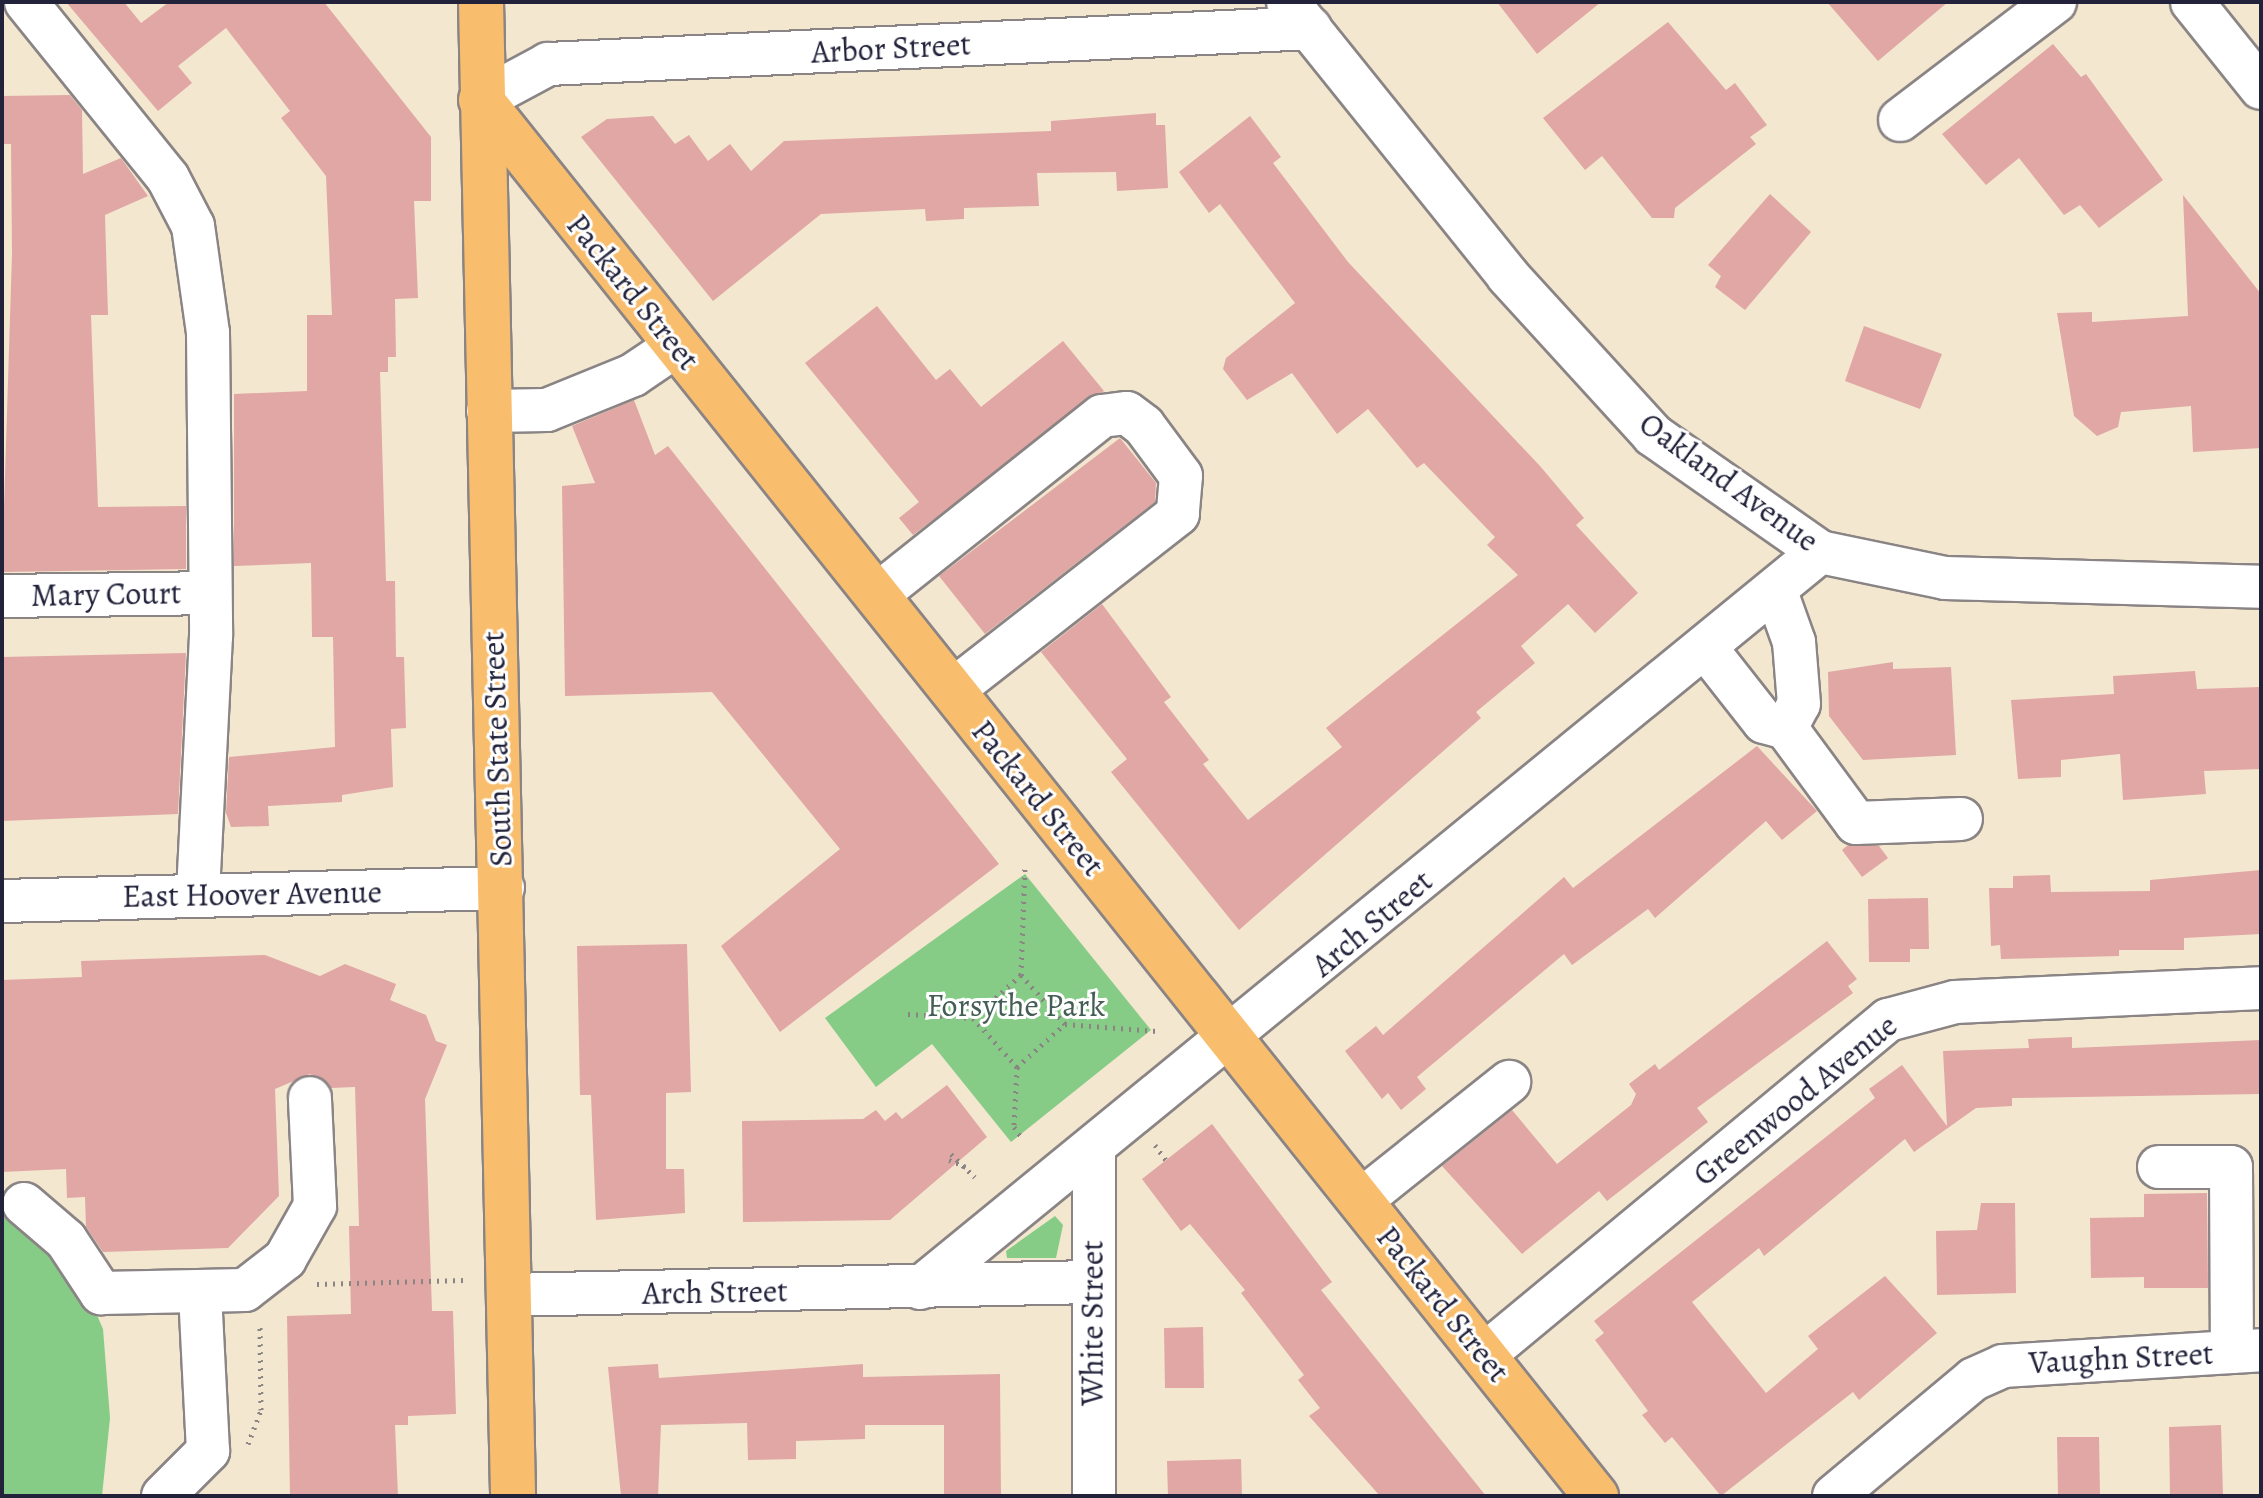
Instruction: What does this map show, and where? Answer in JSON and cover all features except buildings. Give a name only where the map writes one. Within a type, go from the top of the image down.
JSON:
[{"type":"main road","name":"South State Street","points":[[481,2],[488,411],[503,888],[513,1496]]},
{"type":"main road","name":"Packard Street","points":[[481,100],[1596,1496]]},
{"type":"street","points":[[26,2],[168,178],[193,226],[208,333],[210,593],[198,895]]},
{"type":"street","points":[[1900,120],[2055,2]]},
{"type":"street","points":[[2192,2],[2261,88]]},
{"type":"street","name":"Arbor Street","points":[[481,100],[548,64],[1299,15]]},
{"type":"street","name":"Oakland Avenue","points":[[1299,15],[1508,276],[1653,435],[1820,552],[1945,578],[2261,587]]},
{"type":"street","points":[[488,411],[547,410],[633,375],[676,346]]},
{"type":"street","points":[[878,594],[1102,416],[1127,413],[1144,426],[1181,476],[1178,514],[953,690]]},
{"type":"street","name":"Arch Street","points":[[920,1288],[1232,1040],[1820,552]]},
{"type":"street","points":[[1775,589],[1794,642],[1799,704],[1786,728]]},
{"type":"street","name":"Mary Court","points":[[2,596],[210,593]]},
{"type":"street","points":[[1705,647],[1764,722],[1786,728],[1856,823],[1961,819]]},
{"type":"street","name":"East Hoover Avenue","points":[[2,901],[503,888]]},
{"type":"street","name":"Greenwood Avenue","points":[[1484,1355],[1888,1020],[1955,1002],[2261,988]]},
{"type":"street","points":[[1360,1201],[1509,1082]]},
{"type":"street","points":[[24,1204],[66,1240],[101,1293],[245,1290],[285,1259],[315,1206],[310,1098]]},
{"type":"street","name":"White Street","points":[[1094,1151],[1090,1282],[1094,1496]]},
{"type":"street","points":[[2251,1351],[2261,1165]]},
{"type":"street","points":[[2159,1167],[2231,1167],[2251,1351]]},
{"type":"street","name":"Arch Street","points":[[509,1295],[1090,1282]]},
{"type":"street","points":[[163,1496],[208,1451],[200,1291]]},
{"type":"street","name":"Vaughn Street","points":[[1834,1496],[1974,1379],[2003,1366],[2251,1351]]},
{"type":"path","points":[[1025,867],[1021,975],[1065,1024],[1157,1031]]},
{"type":"path","points":[[973,1018],[1021,975]]},
{"type":"path","points":[[908,1014],[973,1018],[1017,1067],[1014,1127],[1023,1139]]},
{"type":"path","points":[[1017,1067],[1065,1024]]},
{"type":"path","points":[[950,1157],[967,1167],[975,1177]]},
{"type":"path","points":[[303,1284],[464,1280]]},
{"type":"path","points":[[239,1453],[257,1432],[261,1410],[259,1315]]},
{"type":"green space","name":"Forsythe Park","points":[[1025,874],[1151,1030],[1011,1142],[932,1044],[876,1087],[825,1018]]},
{"type":"green space","points":[[2,1206],[44,1239],[85,1288],[103,1329],[110,1418],[102,1496],[2,1496]]},
{"type":"green space","points":[[1055,1216],[1063,1225],[1056,1258],[1007,1258],[1006,1251]]}]
